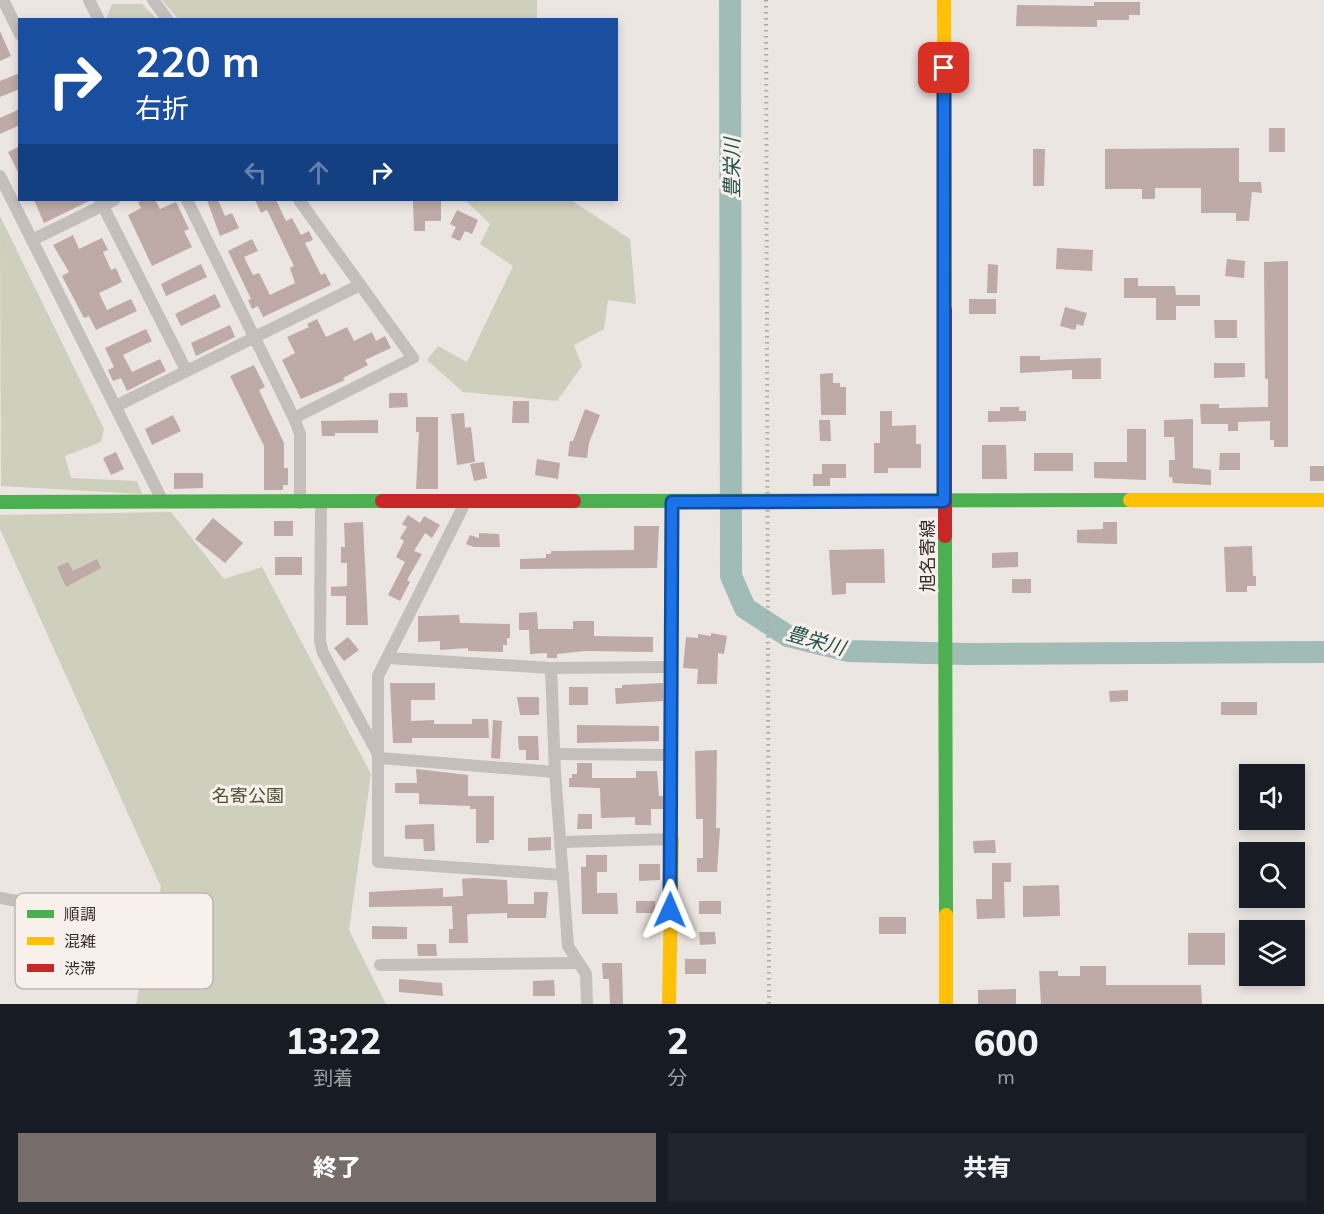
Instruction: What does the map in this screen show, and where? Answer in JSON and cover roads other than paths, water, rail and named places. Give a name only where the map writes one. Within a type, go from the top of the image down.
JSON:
[{"type":"street","points":[[3,0],[18,30]]},
{"type":"street","points":[[89,0],[98,18]]},
{"type":"street","points":[[153,0],[166,18]]},
{"type":"street","name":"旭名寄線","points":[[944,0],[946,1004]]},
{"type":"street","points":[[0,176],[163,502]]},
{"type":"street","points":[[33,240],[106,201],[186,370]]},
{"type":"street","points":[[187,201],[300,434],[300,503]]},
{"type":"street","points":[[294,418],[413,358],[300,201]]},
{"type":"street","points":[[116,406],[360,285]]},
{"type":"street","points":[[0,502],[1324,500]]},
{"type":"street","points":[[669,1004],[672,839],[672,502]]},
{"type":"street","points":[[321,503],[320,641],[323,653],[380,758]]},
{"type":"street","points":[[465,503],[378,676],[380,758],[378,862],[562,875]]},
{"type":"street","points":[[388,658],[551,668],[672,667]]},
{"type":"street","points":[[551,668],[555,772],[568,946],[586,974],[587,1004]]},
{"type":"street","points":[[554,754],[671,755]]},
{"type":"street","points":[[380,758],[555,772]]},
{"type":"street","points":[[561,842],[672,839]]},
{"type":"street","points":[[0,898],[15,901]]},
{"type":"street","points":[[380,965],[578,963]]},
{"type":"waterway","name":"豊栄川","points":[[730,0],[731,576],[745,608],[788,636],[849,651],[968,654],[1324,652]]},
{"type":"railway","points":[[766,0],[769,1004]]},
{"type":"park label","name":"名寄公園","points":[[248,795]]}]
